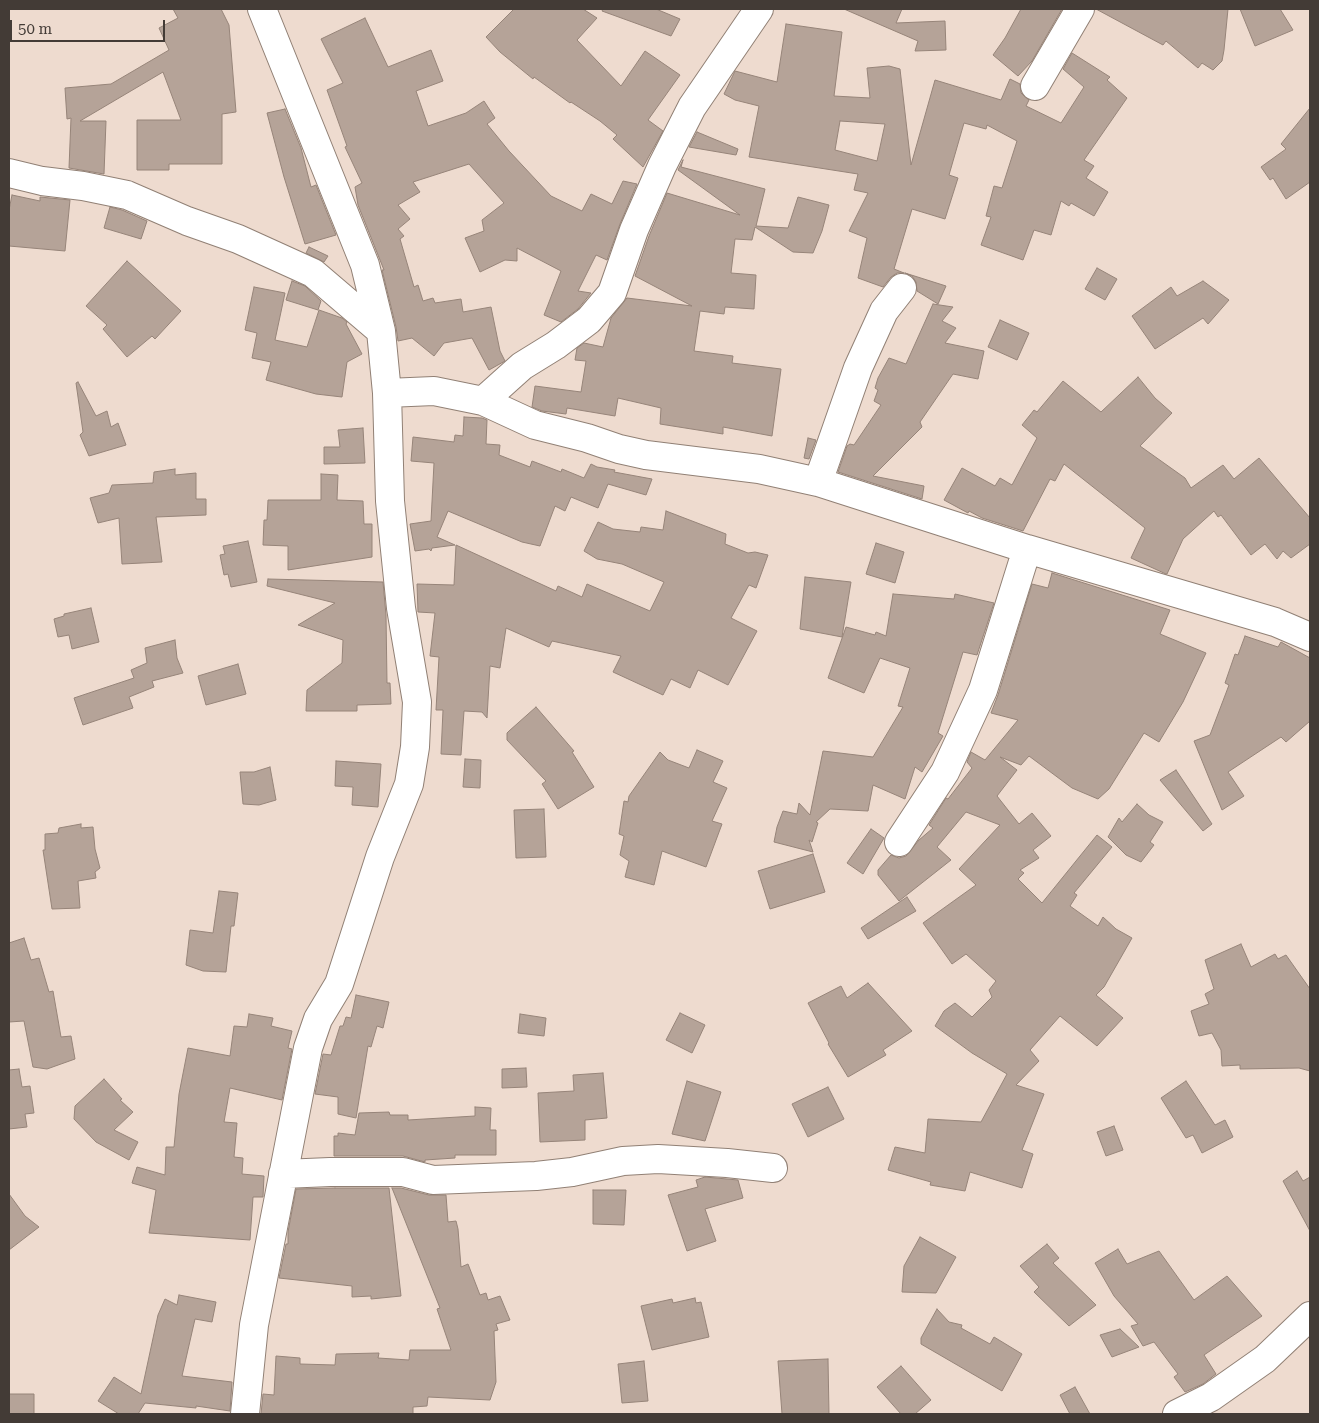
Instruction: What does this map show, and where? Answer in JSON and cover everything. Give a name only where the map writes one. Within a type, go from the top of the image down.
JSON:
[{"type":"street","points":[[244,1414],[254,1325],[308,1048],[318,1019],[339,984],[380,857],[409,784],[415,747],[417,702],[401,608],[390,501],[387,393],[381,331],[365,265],[262,9]]},
{"type":"street","points":[[483,401],[522,366],[556,346],[588,320],[612,293],[634,230],[662,166],[692,107],[759,9]]},
{"type":"street","points":[[1035,86],[1080,9]]},
{"type":"street","points":[[9,173],[42,181],[83,186],[127,195],[186,221],[238,239],[313,273],[381,331]]},
{"type":"street","points":[[818,482],[858,368],[884,311],[902,288]]},
{"type":"street","points":[[387,393],[434,391],[483,401],[535,425],[620,449],[646,455],[759,469],[818,482],[1027,549],[1275,622],[1310,637]]},
{"type":"street","points":[[898,842],[945,772],[983,690],[1027,549]]},
{"type":"street","points":[[283,1174],[403,1172],[433,1180],[536,1176],[572,1172],[623,1161],[658,1159],[773,1168]]},
{"type":"street","points":[[1177,1414],[1211,1397],[1265,1360],[1310,1316]]},
{"type":"building","points":[[173,9],[221,9],[229,25],[236,112],[222,114],[222,164],[169,164],[169,170],[137,170],[137,120],[181,120],[163,72],[80,121],[106,121],[104,174],[69,168],[71,118],[67,119],[65,88],[111,84],[169,50],[159,28],[178,18]]},
{"type":"building","points":[[514,9],[583,9],[597,18],[577,40],[621,86],[645,51],[680,75],[648,120],[663,131],[643,167],[613,139],[617,135],[600,121],[570,103],[534,77],[533,79],[500,52],[486,37]]},
{"type":"building","points":[[603,9],[656,9],[680,19],[671,36],[602,11]]},
{"type":"building","points":[[844,9],[902,9],[896,23],[945,21],[946,50],[915,51],[918,41]]},
{"type":"building","points":[[1021,9],[1062,9],[1032,61],[1018,76],[993,55]]},
{"type":"building","points":[[1096,9],[1228,9],[1222,61],[1213,70],[1202,63],[1198,68],[1166,41],[1163,45]]},
{"type":"building","points":[[1240,9],[1280,9],[1293,30],[1255,46]]},
{"type":"building","points":[[365,18],[388,67],[431,50],[443,81],[416,91],[428,126],[466,113],[484,101],[495,118],[487,124],[509,151],[551,196],[582,211],[591,194],[612,204],[623,181],[637,184],[607,260],[596,255],[578,291],[591,293],[578,309],[561,322],[544,315],[561,271],[517,248],[517,261],[505,260],[480,272],[465,238],[484,231],[482,220],[504,203],[469,164],[413,182],[420,192],[398,205],[410,219],[398,229],[404,236],[400,239],[414,287],[418,285],[423,301],[433,298],[435,303],[461,299],[463,312],[491,307],[500,351],[505,361],[489,370],[472,338],[444,343],[434,356],[412,338],[398,341],[382,270],[384,270],[358,205],[355,187],[362,183],[345,147],[347,146],[327,90],[343,83],[321,39]]},
{"type":"building","points":[[786,24],[842,32],[834,96],[870,98],[867,68],[889,66],[900,69],[911,165],[935,80],[1001,100],[1010,79],[1020,84],[1021,93],[1029,100],[1026,106],[1061,123],[1084,87],[1063,69],[1072,53],[1110,77],[1107,80],[1127,98],[1084,160],[1094,166],[1086,178],[1108,192],[1094,216],[1071,203],[1069,206],[1061,201],[1051,235],[1034,230],[1023,260],[981,245],[991,217],[986,216],[994,186],[1002,188],[1017,141],[987,125],[986,129],[964,123],[949,175],[958,178],[945,219],[912,209],[894,269],[904,273],[897,273],[891,277],[883,287],[858,278],[867,238],[849,231],[868,193],[854,190],[858,174],[749,157],[759,106],[735,100],[724,94],[735,71],[777,82]],"holes":[[[840,121],[885,124],[877,161],[835,150]]]},
{"type":"building","points":[[1310,108],[1310,182],[1286,199],[1273,178],[1270,180],[1261,167],[1286,149],[1281,144]]},
{"type":"building","points":[[285,109],[301,148],[311,187],[316,185],[336,235],[305,244],[284,177],[267,113]]},
{"type":"building","points":[[697,132],[738,149],[736,155],[689,147]]},
{"type":"building","points":[[683,160],[681,167],[765,189],[756,226],[788,228],[798,197],[829,205],[822,231],[813,253],[793,252],[755,227],[752,240],[735,239],[731,273],[756,275],[754,309],[725,307],[724,314],[700,311],[694,351],[733,356],[732,363],[781,369],[772,436],[723,427],[723,434],[660,424],[661,408],[618,398],[615,416],[567,408],[566,414],[542,411],[532,407],[535,386],[581,392],[586,361],[575,360],[577,348],[584,343],[603,347],[611,318],[627,298],[692,306],[635,276],[667,193],[740,215],[678,170]]},
{"type":"building","points":[[12,195],[40,201],[40,197],[70,200],[65,251],[9,246],[9,210]]},
{"type":"building","points":[[110,207],[147,221],[141,239],[104,228]]},
{"type":"building","points":[[309,247],[328,256],[324,262],[306,253]]},
{"type":"building","points":[[127,261],[181,311],[155,339],[152,336],[127,357],[103,329],[107,325],[86,306]]},
{"type":"building","points":[[1097,268],[1117,279],[1105,300],[1085,289]]},
{"type":"building","points":[[905,273],[946,286],[938,304],[917,291],[916,282],[912,276]]},
{"type":"building","points":[[292,281],[305,286],[321,301],[318,310],[286,300]]},
{"type":"building","points":[[1203,281],[1229,300],[1208,324],[1203,318],[1155,349],[1132,316],[1171,287],[1177,296]]},
{"type":"building","points":[[254,287],[285,293],[275,340],[307,347],[319,310],[342,318],[347,322],[346,324],[362,354],[347,362],[342,397],[316,394],[266,380],[271,362],[252,358],[257,333],[245,330]]},
{"type":"building","points":[[933,304],[953,307],[942,321],[956,328],[945,343],[984,351],[978,379],[953,374],[920,422],[922,427],[873,476],[924,486],[922,499],[838,472],[847,446],[850,444],[854,445],[881,405],[874,401],[878,390],[875,388],[878,378],[889,358],[906,364]]},
{"type":"building","points":[[1000,320],[1029,333],[1017,360],[988,347]]},
{"type":"building","points":[[1138,377],[1155,398],[1172,413],[1140,446],[1185,478],[1191,488],[1223,465],[1234,479],[1259,458],[1310,518],[1310,544],[1291,558],[1283,551],[1277,559],[1265,544],[1251,555],[1221,515],[1218,517],[1214,511],[1183,539],[1166,574],[1131,558],[1145,528],[1064,464],[1055,481],[1050,479],[1023,531],[982,518],[969,511],[968,513],[944,500],[962,468],[995,486],[1000,478],[1012,485],[1037,438],[1022,425],[1034,410],[1037,412],[1063,381],[1101,412]]},
{"type":"building","points":[[78,382],[96,416],[107,411],[111,427],[118,423],[126,445],[89,456],[80,435],[83,432],[76,383]]},
{"type":"building","points":[[464,417],[487,420],[486,444],[500,445],[499,455],[530,467],[532,461],[561,472],[562,469],[584,478],[591,464],[615,470],[614,472],[652,479],[646,495],[608,484],[598,508],[571,497],[565,511],[555,506],[540,546],[522,542],[448,511],[437,537],[455,545],[432,548],[431,551],[429,549],[415,551],[410,524],[431,521],[434,463],[411,461],[413,437],[454,442],[455,435],[463,436]]},
{"type":"building","points":[[363,428],[365,463],[324,464],[324,447],[340,447],[338,430]]},
{"type":"building","points":[[808,438],[816,440],[809,459],[804,458]]},
{"type":"building","points":[[175,469],[175,475],[196,473],[196,499],[206,499],[206,515],[156,517],[162,562],[122,564],[119,518],[98,523],[90,498],[109,493],[112,485],[153,483],[154,472]]},
{"type":"building","points":[[321,474],[338,475],[337,500],[363,501],[364,524],[372,524],[372,557],[288,570],[288,546],[263,545],[264,520],[267,520],[268,500],[321,500]]},
{"type":"building","points":[[666,511],[726,534],[725,544],[748,553],[755,552],[768,555],[756,588],[749,585],[731,618],[757,631],[728,685],[698,670],[690,688],[671,679],[663,695],[613,672],[621,656],[552,641],[549,647],[506,628],[500,668],[490,666],[487,718],[482,712],[464,711],[461,755],[441,754],[443,710],[436,710],[439,657],[430,656],[435,613],[418,612],[417,584],[454,585],[456,545],[556,591],[558,586],[582,597],[587,584],[650,611],[664,582],[622,564],[597,559],[584,551],[598,522],[613,529],[640,532],[641,527],[663,530]]},
{"type":"building","points":[[248,541],[257,582],[231,587],[228,574],[224,575],[220,555],[225,554],[223,546]]},
{"type":"building","points":[[876,543],[904,552],[895,583],[866,574]]},
{"type":"building","points":[[1052,573],[1170,610],[1160,634],[1206,653],[1183,702],[1159,742],[1144,733],[1109,789],[1098,799],[1072,788],[1029,756],[1021,765],[1000,757],[1017,770],[997,796],[1019,824],[1032,813],[1051,836],[1033,850],[1039,858],[1020,870],[1024,873],[1018,879],[1042,903],[1097,835],[1112,847],[1074,893],[1077,895],[1070,906],[1098,926],[1103,917],[1116,929],[1132,938],[1104,987],[1096,995],[1123,1018],[1097,1046],[1060,1016],[1030,1050],[1039,1061],[1016,1085],[1044,1094],[1022,1150],[1033,1154],[1022,1188],[970,1172],[965,1191],[930,1185],[931,1182],[888,1170],[895,1147],[925,1153],[928,1119],[981,1122],[1007,1074],[972,1053],[935,1026],[944,1011],[955,1003],[972,1017],[992,997],[989,990],[996,981],[966,954],[952,964],[923,923],[976,885],[959,869],[1000,825],[966,812],[937,847],[951,860],[899,901],[878,875],[878,870],[891,855],[899,858],[906,856],[919,840],[933,828],[929,825],[946,798],[948,799],[972,768],[967,762],[971,752],[985,760],[1018,720],[991,713],[1032,584],[1048,588]]},
{"type":"building","points":[[805,577],[851,582],[842,637],[800,629]]},
{"type":"building","points":[[268,579],[383,582],[386,615],[387,683],[390,683],[391,704],[357,705],[357,711],[306,711],[307,690],[342,663],[343,640],[298,625],[335,603],[267,586]]},
{"type":"building","points":[[893,594],[954,599],[955,594],[994,603],[977,655],[963,652],[938,733],[943,736],[922,772],[915,767],[905,799],[873,785],[868,811],[830,809],[816,822],[818,823],[812,842],[809,840],[813,852],[774,842],[783,811],[797,814],[799,803],[810,815],[823,751],[873,757],[903,707],[898,706],[910,668],[880,658],[864,693],[828,678],[846,627],[875,635],[876,632],[886,636]]},
{"type":"building","points":[[91,608],[99,642],[72,649],[69,635],[58,637],[54,619],[64,616],[64,614]]},
{"type":"building","points":[[1245,636],[1278,647],[1281,642],[1310,658],[1310,721],[1286,742],[1281,737],[1228,772],[1244,796],[1222,810],[1194,741],[1210,735],[1229,685],[1225,683],[1235,654],[1238,655]]},
{"type":"building","points":[[175,640],[177,658],[183,673],[152,681],[154,687],[129,697],[133,708],[83,725],[74,698],[134,678],[131,670],[147,663],[145,648]]},
{"type":"building","points":[[238,664],[246,694],[206,705],[198,676]]},
{"type":"building","points":[[536,707],[574,751],[572,752],[594,787],[558,809],[542,784],[546,781],[507,740],[507,733]]},
{"type":"building","points":[[697,750],[723,761],[713,782],[727,788],[712,821],[722,824],[706,867],[662,851],[654,885],[625,877],[629,861],[620,855],[624,836],[619,834],[624,801],[628,802],[629,796],[660,752],[668,760],[689,768]]},
{"type":"building","points":[[465,759],[481,760],[480,788],[463,787]]},
{"type":"building","points":[[336,761],[381,764],[378,807],[352,805],[353,787],[335,786]]},
{"type":"building","points":[[270,767],[276,800],[259,805],[243,804],[240,772],[254,772]]},
{"type":"building","points":[[1176,770],[1212,824],[1203,831],[1160,780]]},
{"type":"building","points":[[1137,804],[1149,815],[1163,822],[1150,842],[1154,845],[1141,862],[1126,855],[1108,837],[1119,818],[1122,822]]},
{"type":"building","points":[[544,809],[546,857],[516,858],[514,810]]},
{"type":"building","points":[[81,824],[81,828],[93,827],[95,849],[100,868],[95,872],[96,878],[78,881],[80,908],[52,909],[43,850],[45,850],[45,834],[58,833],[59,828]]},
{"type":"building","points":[[871,829],[884,838],[863,874],[847,863]]},
{"type":"building","points":[[813,854],[825,892],[770,909],[758,871]]},
{"type":"building","points":[[219,891],[238,893],[234,926],[231,926],[226,972],[203,971],[186,965],[190,930],[213,933]]},
{"type":"building","points":[[907,897],[916,911],[868,939],[861,928]]},
{"type":"building","points":[[24,938],[31,960],[39,958],[49,992],[53,991],[61,1037],[71,1036],[75,1059],[47,1069],[33,1067],[24,1021],[9,1022],[9,943]]},
{"type":"building","points":[[1241,944],[1251,967],[1275,954],[1278,959],[1286,955],[1310,989],[1310,1071],[1299,1068],[1240,1069],[1240,1065],[1222,1066],[1221,1050],[1212,1033],[1199,1036],[1191,1011],[1209,1004],[1205,994],[1214,989],[1205,960]]},
{"type":"building","points":[[868,983],[912,1031],[883,1050],[886,1055],[848,1077],[828,1044],[808,1003],[841,986],[847,998]]},
{"type":"building","points":[[356,995],[389,1002],[383,1028],[377,1026],[371,1047],[368,1046],[356,1118],[338,1114],[338,1097],[315,1094],[323,1054],[331,1055],[340,1026],[343,1026],[346,1017],[351,1018]]},
{"type":"building","points":[[680,1013],[705,1025],[692,1053],[666,1040]]},
{"type":"building","points":[[249,1014],[273,1018],[271,1026],[292,1031],[288,1048],[292,1049],[282,1100],[230,1088],[224,1122],[237,1123],[234,1157],[243,1158],[242,1174],[264,1176],[263,1197],[253,1197],[250,1240],[149,1233],[156,1190],[132,1183],[137,1167],[165,1175],[166,1147],[174,1147],[179,1094],[188,1048],[230,1056],[234,1026],[247,1027]]},
{"type":"building","points":[[520,1014],[546,1018],[544,1036],[518,1033]]},
{"type":"building","points":[[526,1068],[527,1087],[502,1088],[502,1069]]},
{"type":"building","points":[[19,1069],[22,1087],[30,1086],[34,1113],[25,1114],[27,1127],[9,1129],[9,1070]]},
{"type":"building","points":[[603,1073],[607,1118],[585,1120],[585,1140],[540,1142],[538,1093],[574,1091],[573,1075]]},
{"type":"building","points":[[104,1079],[122,1099],[120,1100],[133,1112],[114,1130],[138,1142],[129,1160],[96,1142],[74,1119],[75,1106]]},
{"type":"building","points":[[687,1081],[721,1092],[705,1141],[672,1134]]},
{"type":"building","points":[[1186,1081],[1215,1125],[1225,1120],[1233,1137],[1202,1153],[1193,1135],[1186,1138],[1161,1098]]},
{"type":"building","points":[[828,1087],[844,1119],[808,1137],[792,1104]]},
{"type":"building","points":[[475,1107],[491,1108],[490,1130],[496,1130],[496,1155],[455,1155],[455,1158],[425,1160],[425,1162],[403,1156],[334,1156],[334,1136],[338,1136],[338,1133],[355,1135],[359,1113],[389,1112],[390,1115],[408,1115],[408,1120],[475,1116]]},
{"type":"building","points":[[1114,1126],[1123,1150],[1106,1156],[1097,1132]]},
{"type":"building","points":[[1297,1171],[1303,1181],[1310,1177],[1310,1231],[1283,1181]]},
{"type":"building","points":[[705,1177],[738,1180],[743,1198],[705,1209],[716,1241],[687,1251],[668,1195],[698,1187],[696,1180]]},
{"type":"building","points":[[389,1188],[401,1296],[371,1299],[371,1296],[352,1297],[352,1286],[279,1278],[286,1244],[288,1244],[288,1232],[296,1189]]},
{"type":"building","points":[[392,1188],[401,1188],[429,1195],[446,1195],[448,1222],[456,1221],[458,1229],[461,1267],[468,1264],[480,1295],[486,1293],[488,1300],[500,1296],[510,1320],[496,1324],[498,1330],[494,1331],[496,1382],[490,1400],[428,1397],[427,1406],[413,1407],[413,1414],[261,1414],[263,1394],[274,1395],[276,1356],[300,1358],[300,1364],[335,1365],[336,1354],[379,1353],[378,1358],[409,1360],[410,1350],[451,1350],[437,1309],[440,1308]]},
{"type":"building","points":[[593,1190],[626,1190],[624,1225],[593,1224]]},
{"type":"building","points":[[9,1194],[25,1216],[39,1227],[9,1250]]},
{"type":"building","points":[[920,1237],[956,1257],[936,1293],[902,1292],[904,1266]]},
{"type":"building","points":[[1047,1244],[1059,1258],[1053,1263],[1096,1305],[1069,1326],[1034,1292],[1039,1287],[1020,1266]]},
{"type":"building","points":[[1118,1249],[1127,1264],[1159,1251],[1194,1300],[1227,1276],[1262,1316],[1204,1355],[1216,1374],[1203,1384],[1185,1392],[1174,1377],[1178,1374],[1154,1342],[1143,1346],[1131,1326],[1138,1324],[1114,1296],[1095,1263]]},
{"type":"building","points":[[179,1295],[216,1302],[212,1322],[195,1319],[182,1376],[232,1382],[230,1411],[196,1406],[196,1408],[145,1403],[138,1414],[119,1414],[98,1401],[114,1377],[141,1394],[158,1315],[165,1299],[177,1305]]},
{"type":"building","points":[[695,1298],[696,1303],[701,1302],[709,1337],[652,1350],[641,1306],[672,1299],[673,1303]]},
{"type":"building","points":[[937,1309],[949,1322],[962,1325],[961,1328],[990,1344],[994,1337],[1022,1354],[1002,1391],[921,1344],[921,1338]]},
{"type":"building","points":[[1120,1329],[1139,1347],[1112,1357],[1100,1335]]},
{"type":"building","points":[[828,1359],[829,1414],[782,1414],[778,1361]]},
{"type":"building","points":[[644,1361],[648,1401],[622,1403],[618,1364]]},
{"type":"building","points":[[901,1366],[931,1400],[915,1414],[901,1414],[877,1387]]},
{"type":"building","points":[[1075,1387],[1090,1414],[1070,1414],[1060,1395]]},
{"type":"building","points":[[9,1394],[34,1394],[34,1414],[9,1414]]}]
